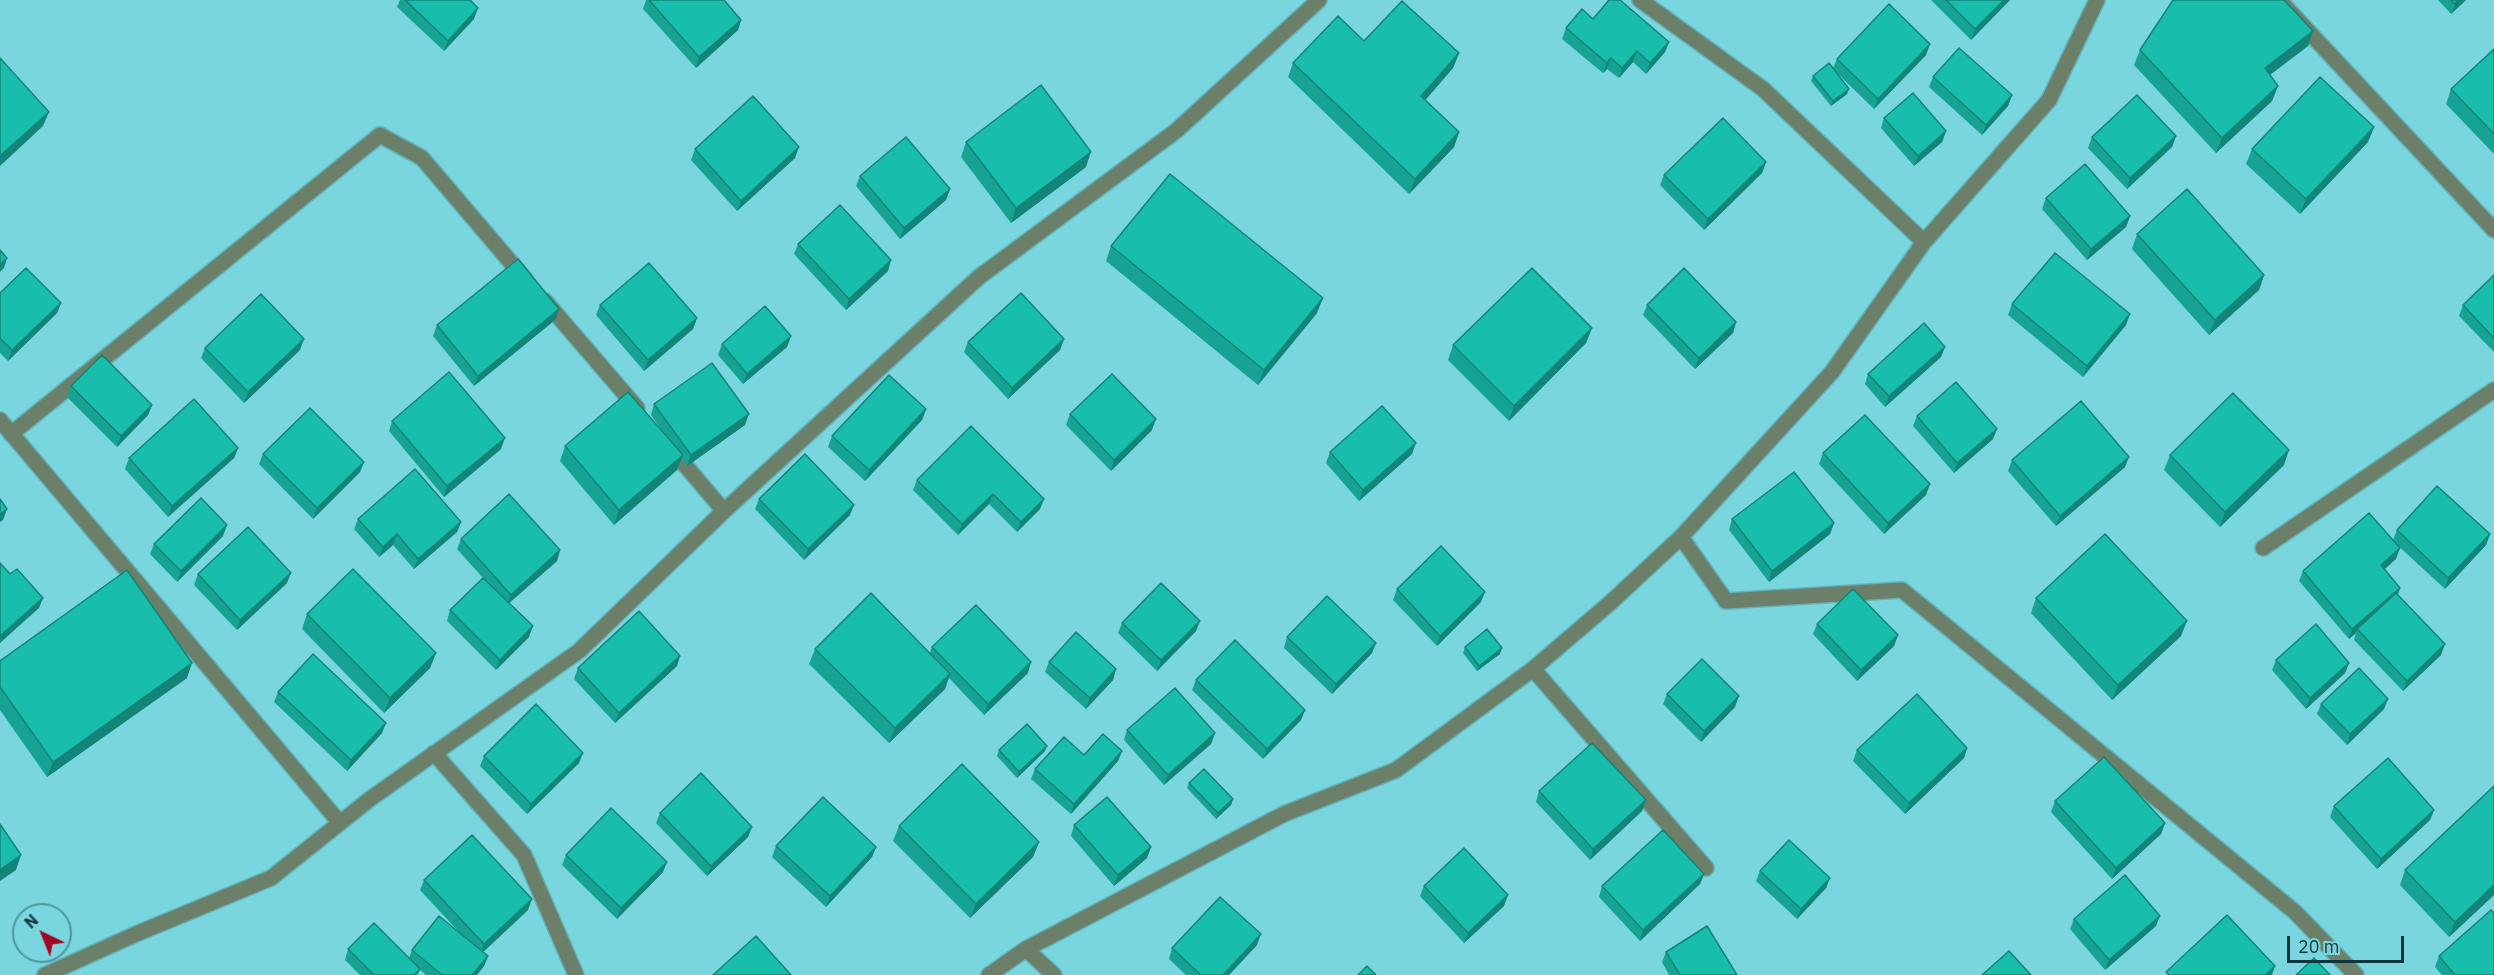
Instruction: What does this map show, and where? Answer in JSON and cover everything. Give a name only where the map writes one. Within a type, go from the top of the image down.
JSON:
[{"type":"street","points":[[45,975],[135,934],[271,878],[434,753],[579,651],[724,511],[979,277],[1176,131],[1319,0]]},
{"type":"street","points":[[1640,0],[1762,88],[1923,242]]},
{"type":"street","points":[[989,975],[1026,949],[1284,814],[1396,770],[1533,669],[1610,603],[1681,537],[1832,372],[1923,242],[2049,100],[2097,0]]},
{"type":"street","points":[[2279,0],[2494,230]]},
{"type":"street","points":[[11,434],[380,135],[422,158],[724,511]]},
{"type":"street","points":[[2263,548],[2494,390]]},
{"type":"street","points":[[0,420],[340,823]]},
{"type":"street","points":[[1681,537],[1726,601],[1902,590],[2295,912],[2356,975]]},
{"type":"street","points":[[1533,669],[1706,868]]},
{"type":"street","points":[[434,753],[524,855],[576,975]]},
{"type":"street","points":[[1026,949],[1054,975]]},
{"type":"building","points":[[405,0],[470,0],[478,8],[448,41]]},
{"type":"building","points":[[649,0],[724,0],[741,20],[699,57]]},
{"type":"building","points":[[1609,0],[1620,0],[1669,42],[1650,63],[1637,51],[1622,68],[1611,58],[1607,63],[1566,28],[1582,9],[1593,19]]},
{"type":"building","points":[[1946,0],[2004,0],[1975,29]]},
{"type":"building","points":[[2173,0],[2284,0],[2313,31],[2265,68],[2278,86],[2222,138],[2140,50]]},
{"type":"building","points":[[1402,1],[1459,53],[1421,96],[1459,132],[1415,179],[1293,63],[1338,16],[1364,41]]},
{"type":"building","points":[[1889,4],[1930,44],[1878,99],[1837,59]]},
{"type":"building","points":[[1959,48],[2012,95],[1986,125],[1933,77]]},
{"type":"building","points":[[2494,49],[2494,134],[2451,89]]},
{"type":"building","points":[[0,58],[49,112],[0,156]]},
{"type":"building","points":[[1829,63],[1849,89],[1833,101],[1813,76]]},
{"type":"building","points":[[2320,77],[2374,127],[2306,199],[2252,149]]},
{"type":"building","points":[[1041,85],[1091,152],[1016,208],[966,142]]},
{"type":"building","points":[[1913,93],[1946,131],[1918,156],[1884,118]]},
{"type":"building","points":[[2137,95],[2176,136],[2130,178],[2092,137]]},
{"type":"building","points":[[753,96],[799,147],[741,201],[695,149]]},
{"type":"building","points":[[1723,118],[1766,162],[1708,219],[1664,175]]},
{"type":"building","points":[[906,137],[950,189],[904,228],[860,176]]},
{"type":"building","points":[[2085,164],[2130,216],[2091,249],[2046,198]]},
{"type":"building","points":[[1170,174],[1323,298],[1264,370],[1111,246]]},
{"type":"building","points":[[2187,189],[2264,275],[2215,320],[2137,234]]},
{"type":"building","points":[[840,205],[891,260],[849,299],[798,244]]},
{"type":"building","points":[[0,250],[7,258],[0,265]]},
{"type":"building","points":[[2055,253],[2130,314],[2087,366],[2012,304]]},
{"type":"building","points":[[518,259],[559,309],[478,376],[437,325]]},
{"type":"building","points":[[649,263],[697,318],[648,360],[600,305]]},
{"type":"building","points":[[26,268],[61,303],[12,350],[0,338],[0,293]]},
{"type":"building","points":[[1532,268],[1592,328],[1514,406],[1453,345]]},
{"type":"building","points":[[1684,268],[1736,322],[1699,358],[1647,305]]},
{"type":"building","points":[[2494,275],[2494,338],[2463,305]]},
{"type":"building","points":[[1021,293],[1064,339],[1012,388],[968,342]]},
{"type":"building","points":[[261,294],[304,339],[248,392],[205,348]]},
{"type":"building","points":[[765,306],[791,336],[747,374],[722,344]]},
{"type":"building","points":[[1924,323],[1945,347],[1889,396],[1868,374]]},
{"type":"building","points":[[102,355],[152,405],[121,436],[71,386]]},
{"type":"building","points":[[712,363],[749,414],[691,455],[654,404]]},
{"type":"building","points":[[449,372],[505,438],[447,486],[392,421]]},
{"type":"building","points":[[1112,374],[1156,419],[1114,460],[1070,414]]},
{"type":"building","points":[[889,375],[926,409],[869,470],[832,436]]},
{"type":"building","points":[[1956,382],[1997,429],[1957,463],[1917,416]]},
{"type":"building","points":[[628,392],[683,455],[619,510],[565,446]]},
{"type":"building","points":[[2233,393],[2289,450],[2225,512],[2170,455]]},
{"type":"building","points":[[194,399],[238,448],[172,506],[129,458]]},
{"type":"building","points":[[2081,401],[2129,457],[2060,516],[2012,460]]},
{"type":"building","points":[[1382,406],[1416,443],[1363,490],[1330,452]]},
{"type":"building","points":[[310,408],[364,462],[317,508],[263,454]]},
{"type":"building","points":[[1865,415],[1930,484],[1888,523],[1823,453]]},
{"type":"building","points":[[971,426],[1044,499],[1021,522],[993,494],[962,524],[917,480]]},
{"type":"building","points":[[805,454],[854,505],[808,549],[759,499]]},
{"type":"building","points":[[415,469],[461,522],[418,559],[397,534],[383,547],[358,519]]},
{"type":"building","points":[[1794,472],[1834,523],[1772,571],[1732,519]]},
{"type":"building","points":[[2437,486],[2490,534],[2448,578],[2397,530]]},
{"type":"building","points":[[509,494],[560,550],[511,595],[461,539]]},
{"type":"building","points":[[201,498],[227,525],[181,571],[154,544]]},
{"type":"building","points":[[0,499],[7,509],[0,515]]},
{"type":"building","points":[[2369,513],[2400,548],[2381,565],[2400,588],[2352,629],[2303,571]]},
{"type":"building","points":[[248,527],[291,573],[240,620],[198,574]]},
{"type":"building","points":[[2105,534],[2187,621],[2118,685],[2036,598]]},
{"type":"building","points":[[1441,546],[1485,592],[1440,636],[1397,589]]},
{"type":"building","points":[[0,563],[10,574],[17,569],[43,598],[0,636]]},
{"type":"building","points":[[353,569],[436,653],[390,698],[307,614]]},
{"type":"building","points":[[127,570],[192,663],[53,762],[0,687],[0,661]]},
{"type":"building","points":[[483,578],[533,626],[500,660],[450,610]]},
{"type":"building","points":[[1161,583],[1200,621],[1161,660],[1122,623]]},
{"type":"building","points":[[1853,589],[1898,635],[1861,670],[1817,624]]},
{"type":"building","points":[[871,593],[950,674],[895,728],[815,649]]},
{"type":"building","points":[[2396,593],[2445,644],[2407,681],[2357,629]]},
{"type":"building","points":[[1327,596],[1376,643],[1336,684],[1287,637]]},
{"type":"building","points":[[976,605],[1031,662],[988,704],[932,647]]},
{"type":"building","points":[[639,611],[680,656],[619,713],[578,668]]},
{"type":"building","points":[[2316,624],[2349,663],[2310,698],[2276,660]]},
{"type":"building","points":[[1487,629],[1502,648],[1479,666],[1465,647]]},
{"type":"building","points":[[1076,632],[1116,669],[1090,698],[1049,662]]},
{"type":"building","points":[[1235,640],[1305,710],[1267,749],[1196,680]]},
{"type":"building","points":[[313,654],[386,723],[351,760],[278,692]]},
{"type":"building","points":[[1702,659],[1739,696],[1704,731],[1667,694]]},
{"type":"building","points":[[2359,668],[2388,699],[2350,734],[2321,704]]},
{"type":"building","points":[[1175,688],[1215,733],[1168,775],[1127,730]]},
{"type":"building","points":[[1917,694],[1967,748],[1909,803],[1857,750]]},
{"type":"building","points":[[536,704],[583,753],[531,804],[484,756]]},
{"type":"building","points":[[1027,724],[1047,746],[1019,772],[999,750]]},
{"type":"building","points":[[1103,734],[1122,751],[1074,804],[1035,769],[1064,737],[1084,755]]},
{"type":"building","points":[[1592,743],[1646,800],[1593,849],[1539,791]]},
{"type":"building","points":[[2104,757],[2165,823],[2116,868],[2055,801]]},
{"type":"building","points":[[2388,758],[2434,810],[2381,859],[2334,806]]},
{"type":"building","points":[[962,764],[1039,842],[976,904],[899,826]]},
{"type":"building","points":[[1204,769],[1233,799],[1218,813],[1189,783]]},
{"type":"building","points":[[701,773],[752,827],[711,866],[660,813]]},
{"type":"building","points":[[2494,786],[2494,885],[2455,922],[2405,870]]},
{"type":"building","points":[[823,797],[876,847],[830,896],[776,846]]},
{"type":"building","points":[[1107,797],[1151,847],[1118,875],[1074,825]]},
{"type":"building","points":[[611,808],[667,862],[621,908],[566,855]]},
{"type":"building","points":[[0,824],[21,855],[0,870]]},
{"type":"building","points":[[1663,830],[1704,874],[1643,930],[1602,886]]},
{"type":"building","points":[[472,835],[532,899],[484,944],[424,880]]},
{"type":"building","points":[[1789,840],[1830,878],[1801,909],[1760,871]]},
{"type":"building","points":[[1464,848],[1508,895],[1468,933],[1424,886]]},
{"type":"building","points":[[2125,875],[2160,916],[2109,960],[2074,919]]},
{"type":"building","points":[[1220,897],[1261,934],[1223,975],[1201,975],[1172,948]]},
{"type":"building","points":[[2491,910],[2494,913],[2494,975],[2455,975],[2439,956]]},
{"type":"building","points":[[2227,915],[2275,966],[2265,975],[2169,975],[2166,972]]},
{"type":"building","points":[[439,916],[488,956],[472,975],[442,975],[412,950]]},
{"type":"building","points":[[374,923],[420,969],[414,975],[374,975],[348,949]]},
{"type":"building","points":[[1707,926],[1737,975],[1680,975],[1666,952]]},
{"type":"building","points":[[756,936],[791,975],[713,975]]},
{"type":"building","points":[[2009,951],[2031,975],[1982,975]]},
{"type":"building","points":[[2314,958],[2330,975],[2296,975]]},
{"type":"building","points":[[1367,966],[1376,975],[1358,975]]}]
